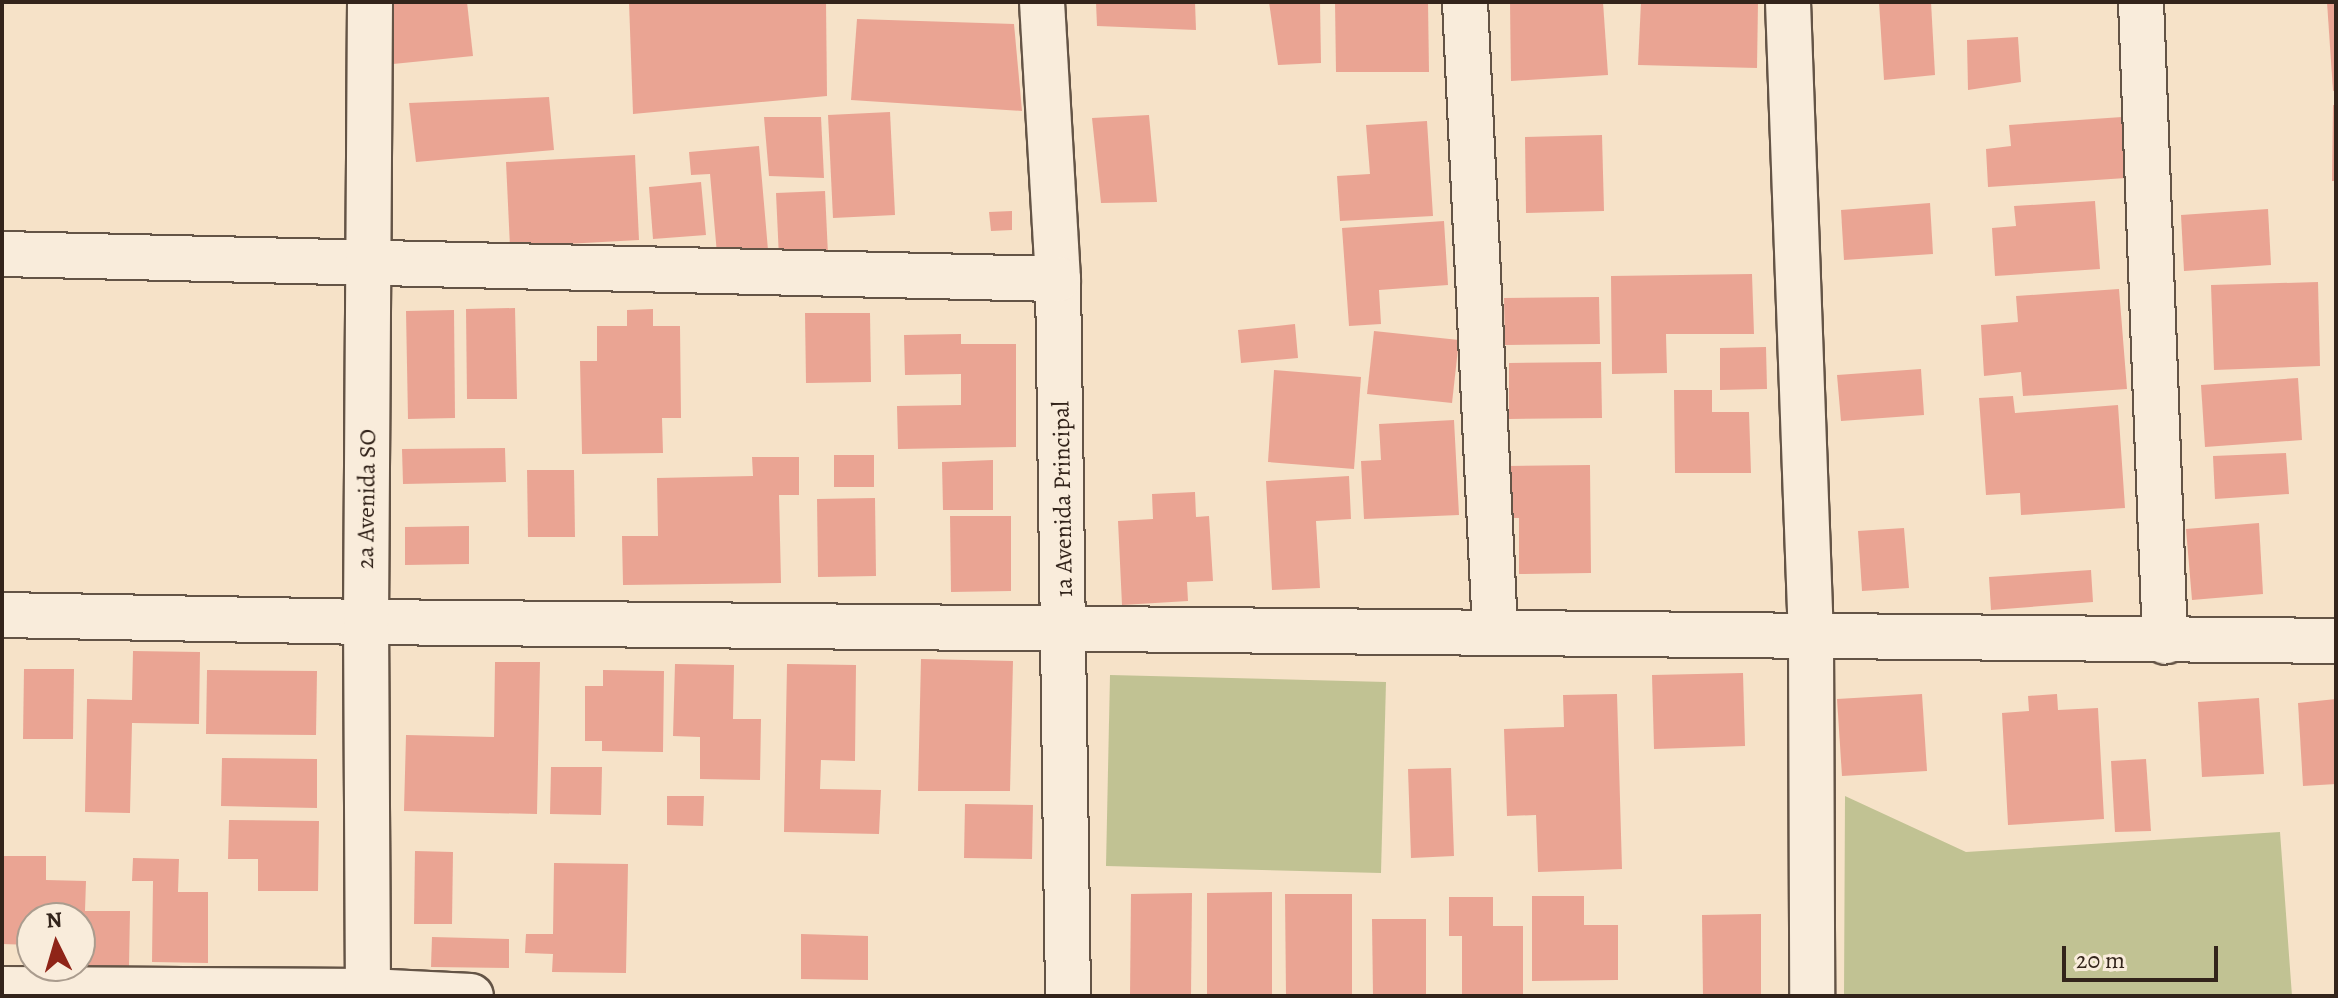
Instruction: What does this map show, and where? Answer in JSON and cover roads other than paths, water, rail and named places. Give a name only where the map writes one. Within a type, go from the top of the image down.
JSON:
[{"type":"street","name":"2a Avenida SO","points":[[368,993],[366,622],[370,2]]},
{"type":"street","name":"1a Avenida Principal","points":[[1042,2],[1058,279],[1066,628],[1068,996]]},
{"type":"street","points":[[1465,2],[1495,631]]},
{"type":"street","points":[[1788,2],[1811,638],[1812,996]]},
{"type":"street","points":[[2141,2],[2165,642]]},
{"type":"street","points":[[2,254],[1058,279]]},
{"type":"street","points":[[2,615],[366,622],[1495,631],[2165,642],[2336,641]]},
{"type":"street","points":[[2,989],[471,996]]}]
